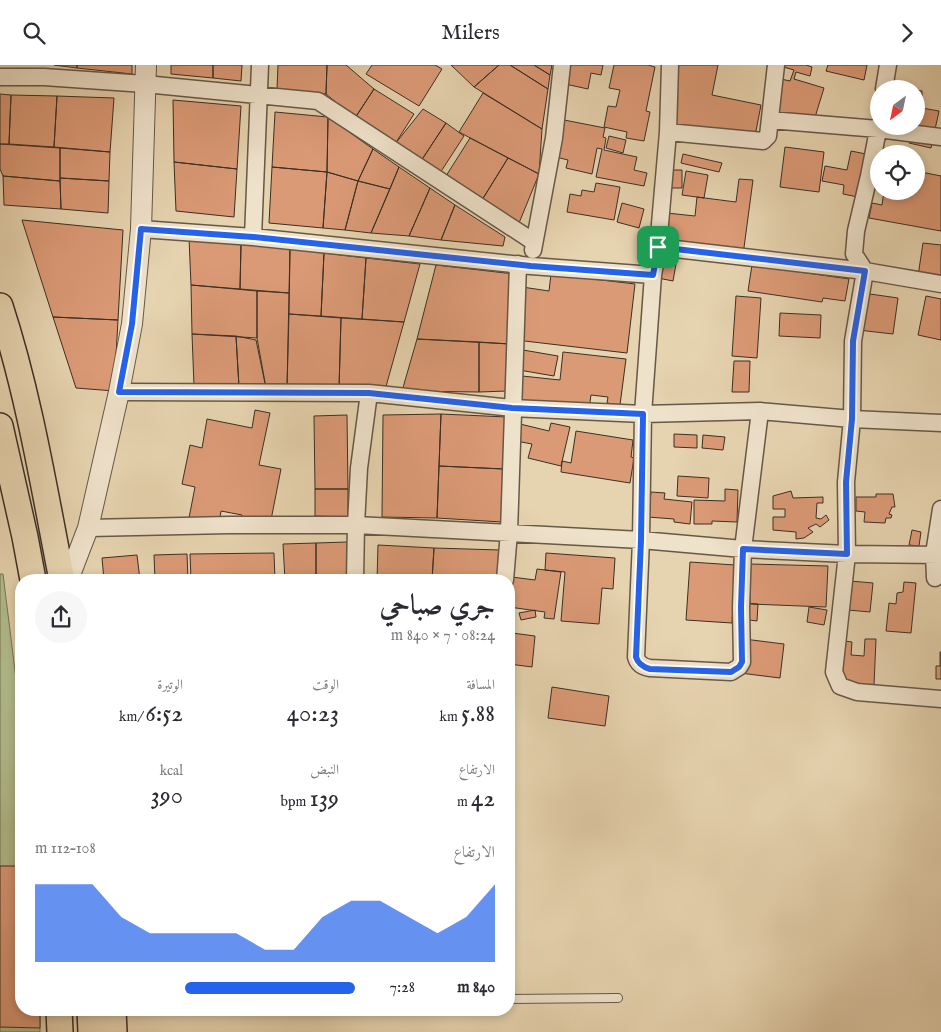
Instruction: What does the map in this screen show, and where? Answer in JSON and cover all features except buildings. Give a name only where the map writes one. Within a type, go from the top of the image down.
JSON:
[{"type":"main road","points":[[2,321],[11,340],[27,403],[61,574]]},
{"type":"main road","points":[[0,426],[32,574]]},
{"type":"main road","points":[[59,1016],[60,1032]]},
{"type":"main road","points":[[79,1016],[80,1032]]},
{"type":"main road","points":[[90,1016],[91,1032]]},
{"type":"main road","points":[[113,1016],[114,1032]]},
{"type":"street","points":[[253,237],[260,65]]},
{"type":"street","points":[[506,574],[509,532],[512,408],[524,265],[534,243],[554,138],[562,65]]},
{"type":"street","points":[[670,65],[668,132],[658,247],[653,275],[643,414],[641,540],[636,657],[638,662],[650,669],[731,672],[739,667],[742,662],[743,549],[760,411]]},
{"type":"street","points":[[668,132],[764,141],[768,136],[776,65]]},
{"type":"street","points":[[886,80],[888,65]]},
{"type":"street","points":[[70,574],[88,528],[119,392],[132,324],[141,229],[146,74]]},
{"type":"street","points":[[0,77],[146,74],[259,95],[318,101],[534,243]]},
{"type":"street","points":[[770,120],[870,126]]},
{"type":"street","points":[[925,134],[941,137]]},
{"type":"street","points":[[877,135],[856,231],[854,254],[865,271],[853,341],[852,419],[846,482],[847,554],[834,672],[840,685],[857,692],[941,699]]},
{"type":"street","points":[[141,229],[253,237],[524,265],[653,275]]},
{"type":"street","points":[[658,247],[865,271],[941,284]]},
{"type":"street","points":[[119,392],[369,393],[512,408],[643,414],[760,411],[852,419],[941,423]]},
{"type":"street","points":[[355,574],[359,469],[369,393]]},
{"type":"street","points":[[935,578],[941,509]]},
{"type":"street","points":[[88,528],[356,525],[641,540],[743,549],[847,554],[937,555]]},
{"type":"lane","points":[[515,999],[618,998]]},
{"type":"green space","points":[[0,574],[3,574],[15,671],[15,1016],[40,1016],[40,1032],[0,1032]]},
{"type":"route","points":[[141,229],[253,237],[531,266],[653,275],[658,247],[865,271],[853,341],[852,419],[846,482],[847,554],[743,549],[742,662],[739,667],[731,672],[650,669],[638,662],[636,657],[641,540],[643,414],[512,408],[369,393],[119,392],[132,324],[141,229]]}]
